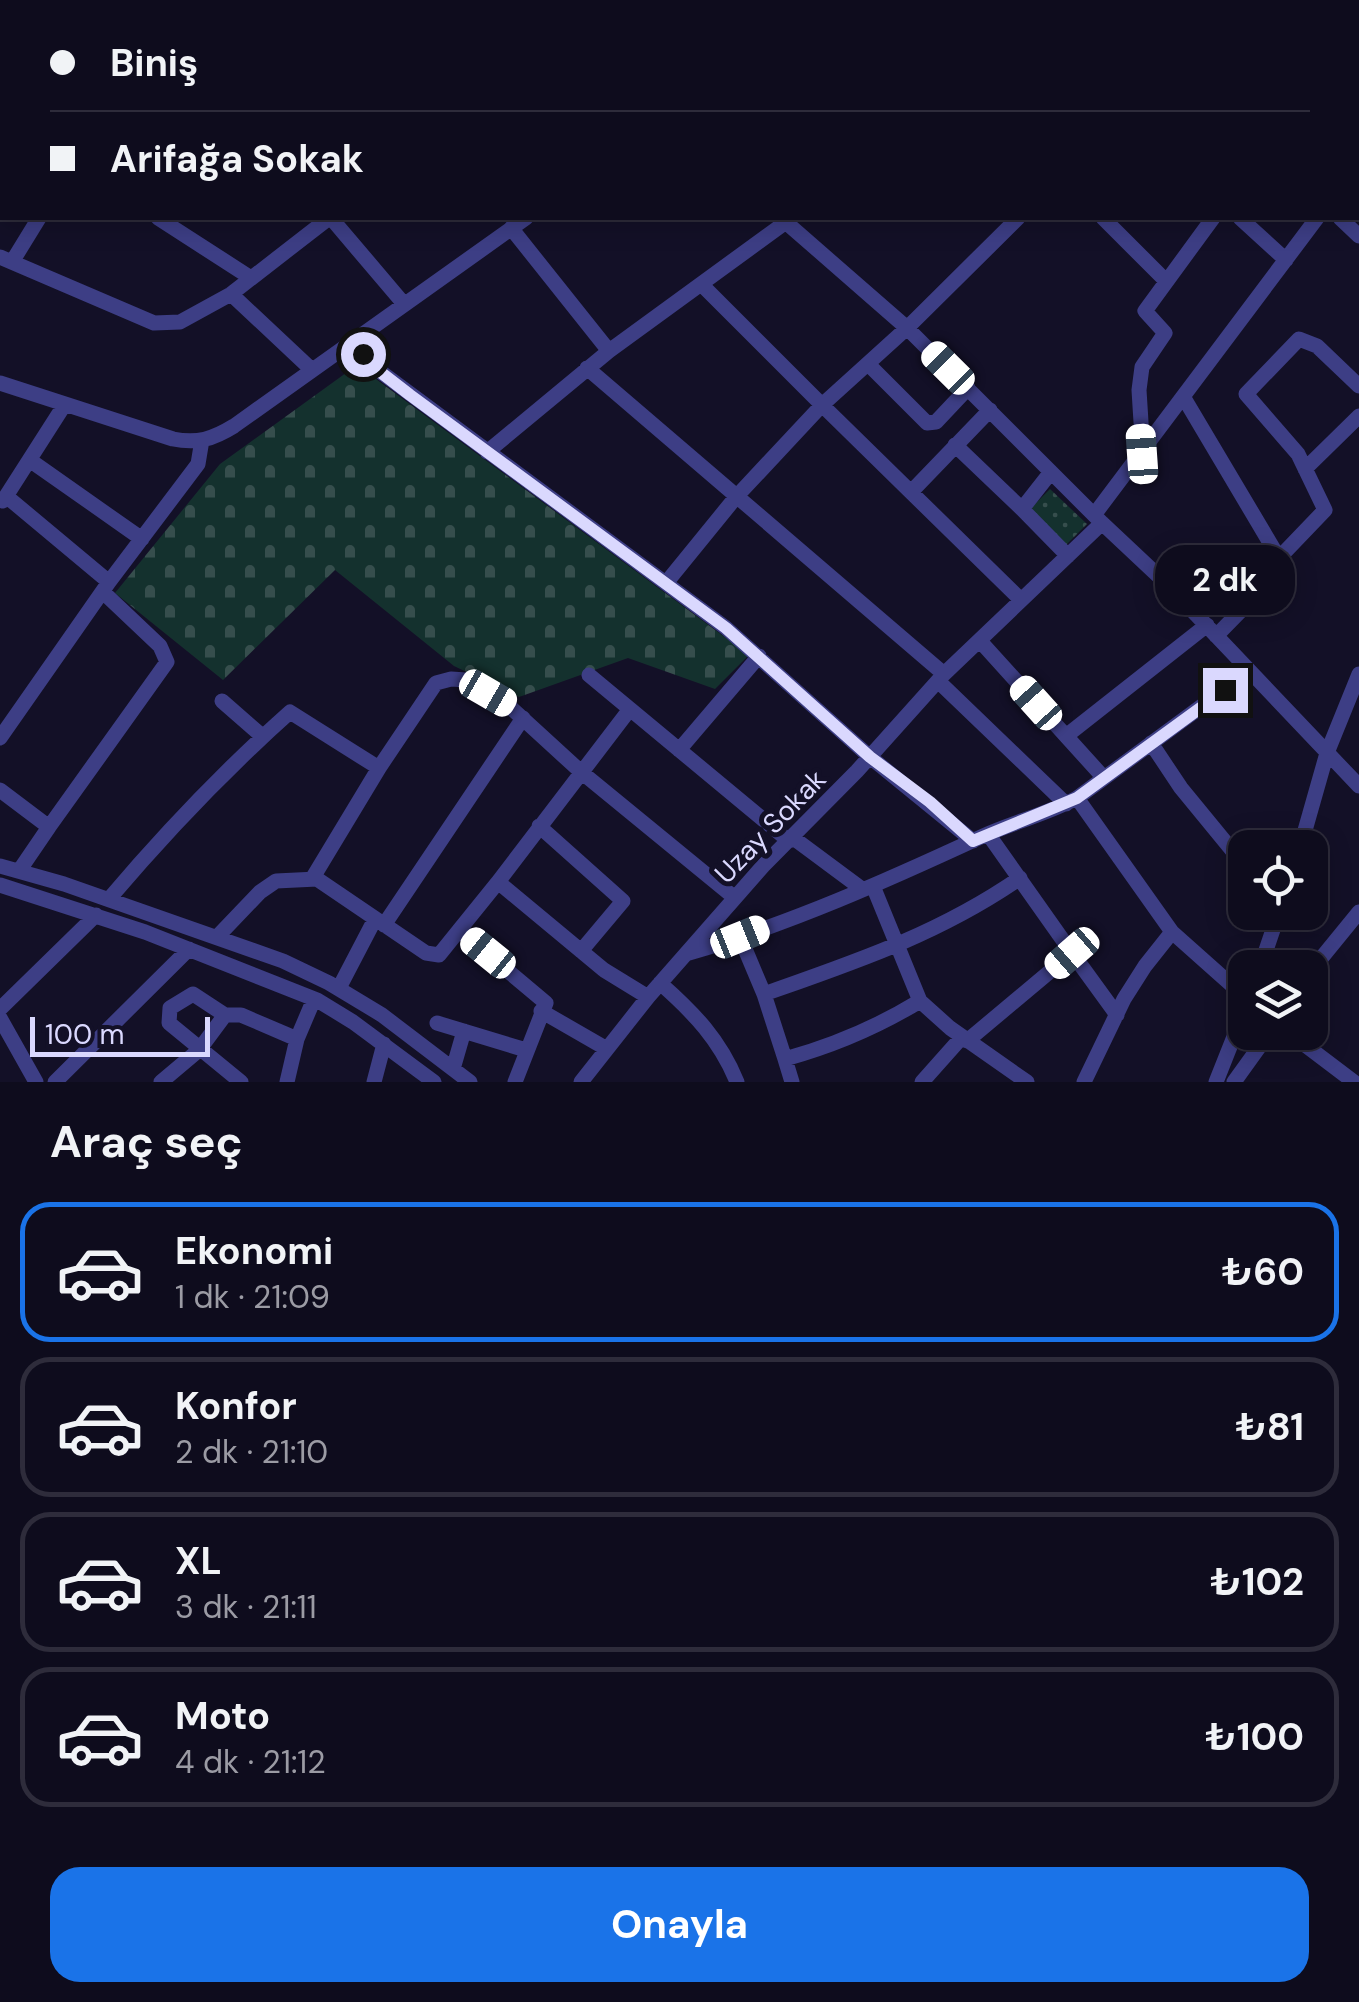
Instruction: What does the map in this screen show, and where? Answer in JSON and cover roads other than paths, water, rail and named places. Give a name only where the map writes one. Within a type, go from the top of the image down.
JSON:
[{"type":"street","points":[[36,220],[6,260],[154,323],[180,322],[231,294],[324,220]]},
{"type":"street","points":[[161,220],[251,278]]},
{"type":"street","points":[[326,220],[404,304]]},
{"type":"street","points":[[0,383],[173,439],[202,440],[234,426],[523,220]]},
{"type":"street","points":[[487,452],[587,368],[784,220],[907,328],[968,388],[1168,585],[1359,786]]},
{"type":"street","points":[[666,583],[736,496],[822,405],[907,328],[1012,220]]},
{"type":"street","points":[[1105,220],[1165,280]]},
{"type":"street","points":[[1142,454],[1138,390],[1142,367],[1165,333],[1145,311],[1211,220]]},
{"type":"street","points":[[1242,220],[1286,260]]},
{"type":"street","name":"Uzay Sokak","points":[[581,1082],[648,997],[735,898],[941,678],[1068,556],[1316,220]]},
{"type":"street","points":[[511,228],[609,351]]},
{"type":"street","points":[[701,284],[1021,600]]},
{"type":"street","points":[[231,294],[312,370]]},
{"type":"street","points":[[1184,398],[1279,558],[1325,510],[1298,454],[1246,394],[1299,338],[1317,346],[1359,386]]},
{"type":"street","points":[[354,340],[370,364],[666,583],[759,656],[870,757],[980,837],[1020,878],[1117,1015]]},
{"type":"street","points":[[868,364],[926,423],[936,422],[968,388]]},
{"type":"street","points":[[587,368],[941,678],[1072,801],[1172,932],[1228,982]]},
{"type":"street","points":[[18,871],[167,662],[160,646],[106,587],[2,502],[66,404]]},
{"type":"street","points":[[912,491],[990,410]]},
{"type":"street","points":[[1305,469],[1359,416]]},
{"type":"street","points":[[0,738],[198,464],[202,440]]},
{"type":"street","points":[[955,446],[1068,556]]},
{"type":"street","points":[[31,461],[142,539]]},
{"type":"street","points":[[1022,509],[1051,472]]},
{"type":"street","points":[[1066,736],[1211,631],[1266,585]]},
{"type":"street","points":[[980,641],[1104,778]]},
{"type":"street","points":[[679,750],[759,656]]},
{"type":"street","points":[[686,954],[867,887],[1072,801],[1248,672]]},
{"type":"street","points":[[1305,830],[1327,753],[1359,674]]},
{"type":"street","points":[[589,675],[790,839],[867,887],[900,946],[920,1000],[1000,1076],[1027,1082]]},
{"type":"street","points":[[312,879],[378,768],[436,683],[451,679],[466,680],[509,706],[580,771],[735,898]]},
{"type":"street","points":[[222,700],[262,736]]},
{"type":"street","points":[[217,936],[276,881],[312,879],[431,955],[439,955],[630,709]]},
{"type":"street","points":[[109,899],[152,849],[290,712],[378,768]]},
{"type":"street","points":[[339,988],[379,922],[523,718]]},
{"type":"street","points":[[1151,743],[1181,788],[1228,845]]},
{"type":"street","points":[[0,790],[50,827]]},
{"type":"street","points":[[539,826],[623,901],[581,951]]},
{"type":"street","points":[[0,866],[109,899],[283,961],[339,988],[382,1015],[470,1082]]},
{"type":"street","points":[[764,994],[900,946],[993,897],[1020,878]]},
{"type":"street","points":[[498,882],[604,970],[648,997]]},
{"type":"street","points":[[0,886],[96,915],[314,999],[434,1082]]},
{"type":"street","points":[[1328,950],[1359,912]]},
{"type":"street","points":[[0,1009],[96,915]]},
{"type":"street","points":[[459,930],[546,1003],[515,1082]]},
{"type":"street","points":[[1084,1082],[1144,966],[1172,932]]},
{"type":"street","points":[[740,937],[764,994],[792,1082]]},
{"type":"street","points":[[55,1082],[189,949]]},
{"type":"street","points":[[922,1082],[964,1039],[1072,953]]},
{"type":"street","points":[[660,983],[701,1019],[726,1054],[737,1082]]},
{"type":"street","points":[[241,1082],[169,1024],[170,1008],[193,994],[225,1015],[241,1015],[297,1040]]},
{"type":"street","points":[[287,1082],[297,1040],[314,999]]},
{"type":"street","points":[[785,1060],[878,1023],[920,1000]]},
{"type":"street","points":[[542,1012],[608,1049]]},
{"type":"street","points":[[161,1082],[199,1050],[225,1015]]},
{"type":"street","points":[[0,1018],[36,1082]]},
{"type":"street","points":[[437,1022],[526,1050]]},
{"type":"street","points":[[454,1069],[464,1031]]},
{"type":"street","points":[[374,1082],[384,1044]]},
{"type":"street","points":[[1216,1082],[1229,1050]]},
{"type":"street","points":[[1234,1082],[1257,1050]]},
{"type":"street","points":[[1312,1050],[1354,1082]]}]
